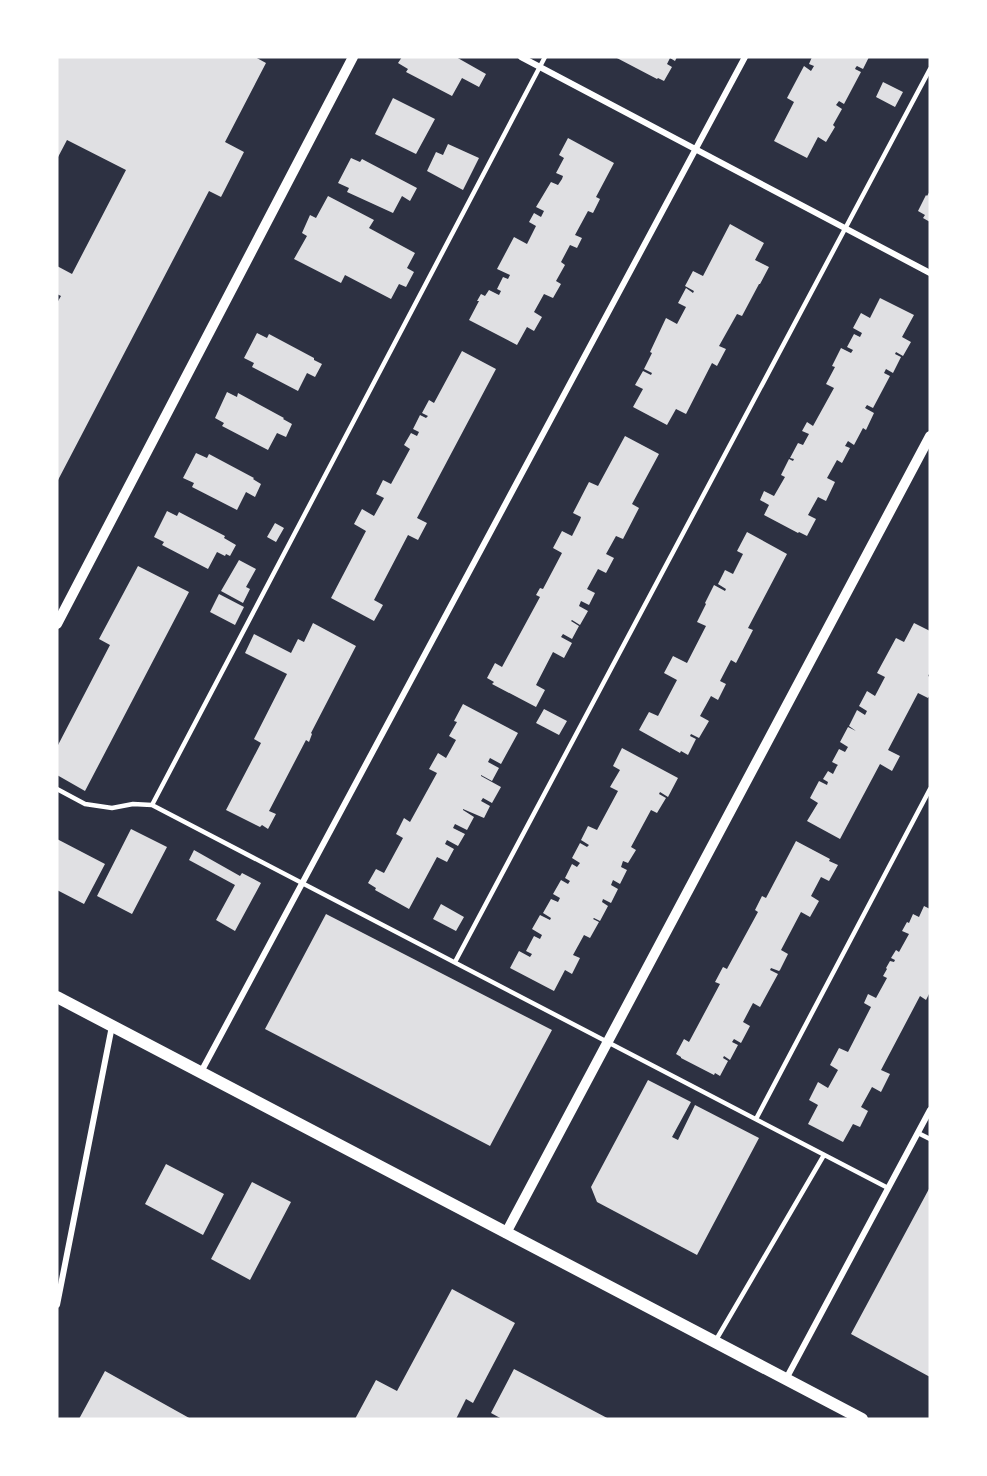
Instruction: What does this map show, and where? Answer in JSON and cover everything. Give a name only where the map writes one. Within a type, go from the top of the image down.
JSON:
[{"type":"main road","points":[[57,997],[862,1419]]},
{"type":"street","points":[[57,624],[353,57]]},
{"type":"street","points":[[521,57],[930,273]]},
{"type":"street","points":[[201,1072],[744,57]]},
{"type":"street","points":[[506,1233],[930,435]]},
{"type":"street","points":[[57,1305],[112,1026]]},
{"type":"street","points":[[786,1379],[930,1110]]},
{"type":"lane","points":[[152,805],[545,57]]},
{"type":"lane","points":[[454,962],[930,69]]},
{"type":"lane","points":[[57,789],[85,804],[112,808],[133,804],[152,805],[888,1188]]},
{"type":"lane","points":[[756,1119],[930,789]]},
{"type":"lane","points":[[918,1133],[930,1139]]},
{"type":"lane","points":[[714,1342],[825,1155]]},
{"type":"building","points":[[57,57],[255,57],[266,63],[225,142],[244,152],[221,197],[209,191],[57,482],[57,303],[61,296],[57,294],[57,266],[72,274],[126,170],[67,140],[57,159]]},
{"type":"building","points":[[402,57],[456,57],[486,74],[479,87],[462,78],[452,96],[406,72],[408,69],[398,63]]},
{"type":"building","points":[[615,57],[677,57],[675,61],[670,58],[667,64],[672,67],[664,81]]},
{"type":"building","points":[[812,57],[869,57],[863,69],[856,67],[855,69],[861,72],[844,104],[839,101],[836,105],[842,109],[826,142],[818,137],[807,158],[774,141],[794,102],[787,98],[804,66],[811,71],[814,66],[809,64]]},
{"type":"building","points":[[883,82],[903,92],[895,107],[876,97]]},
{"type":"building","points":[[393,98],[435,119],[416,154],[375,134]]},
{"type":"building","points":[[568,138],[614,163],[596,197],[600,199],[593,213],[588,211],[575,235],[582,238],[577,248],[570,245],[561,262],[565,265],[556,281],[561,284],[553,298],[544,294],[534,312],[542,317],[534,331],[527,327],[517,345],[469,320],[481,294],[485,296],[489,290],[499,295],[501,291],[497,289],[503,277],[508,279],[510,275],[497,269],[514,237],[527,244],[536,226],[529,222],[534,213],[541,217],[544,211],[536,207],[551,182],[558,185],[562,179],[563,176],[556,173],[564,158],[559,155]]},
{"type":"building","points":[[448,144],[479,158],[463,190],[427,171],[436,152],[443,155]]},
{"type":"building","points":[[351,158],[360,162],[362,159],[417,188],[410,201],[402,196],[393,213],[347,192],[349,188],[338,183]]},
{"type":"building","points":[[930,191],[930,222],[918,211]]},
{"type":"building","points":[[328,196],[374,220],[369,228],[415,253],[407,268],[414,272],[406,287],[399,284],[391,299],[345,275],[341,283],[294,259],[307,236],[302,233],[310,215],[316,218]]},
{"type":"building","points":[[730,224],[764,243],[755,260],[769,267],[742,316],[737,314],[719,346],[726,349],[717,366],[712,363],[686,414],[676,409],[667,425],[633,407],[643,389],[635,385],[643,371],[651,375],[652,373],[644,369],[666,318],[677,324],[686,307],[678,303],[686,288],[693,293],[694,291],[685,286],[693,271],[703,276]]},
{"type":"building","points":[[880,298],[914,315],[902,337],[911,342],[903,356],[896,352],[895,354],[901,357],[893,373],[886,369],[884,373],[890,376],[873,408],[867,405],[865,408],[874,413],[866,430],[863,428],[854,445],[848,441],[845,446],[850,448],[842,463],[837,460],[827,478],[835,482],[826,501],[818,497],[808,515],[816,519],[807,536],[764,515],[769,505],[760,500],[764,491],[774,496],[785,477],[781,475],[789,459],[793,461],[794,459],[790,458],[798,443],[803,445],[809,434],[802,431],[807,422],[813,426],[834,388],[826,384],[841,348],[851,353],[853,350],[847,347],[854,334],[860,337],[862,333],[853,328],[861,313],[870,318]]},
{"type":"building","points":[[257,333],[267,338],[269,334],[322,364],[315,377],[307,373],[298,391],[252,367],[254,363],[244,358]]},
{"type":"building","points":[[462,351],[496,369],[417,518],[427,523],[418,540],[408,535],[374,600],[383,605],[374,621],[331,598],[366,531],[354,524],[362,509],[374,516],[384,498],[376,494],[383,480],[391,484],[410,449],[404,445],[411,433],[417,436],[419,432],[413,429],[420,415],[426,418],[428,416],[422,413],[429,400],[434,403]]},
{"type":"building","points":[[227,392],[237,397],[238,393],[292,424],[286,437],[277,433],[268,450],[222,426],[224,423],[215,418]]},
{"type":"building","points":[[625,436],[659,454],[632,504],[639,508],[623,539],[616,536],[606,554],[614,558],[606,573],[598,569],[587,589],[595,593],[589,605],[581,601],[579,606],[588,611],[580,625],[571,621],[579,626],[572,639],[563,634],[561,637],[572,643],[564,658],[553,652],[536,685],[545,690],[536,707],[492,684],[494,682],[487,678],[495,663],[502,667],[540,597],[536,595],[540,588],[543,589],[562,553],[553,548],[562,531],[572,536],[581,517],[573,513],[589,482],[598,486]]},
{"type":"building","points":[[196,453],[207,458],[209,454],[254,478],[261,484],[255,497],[246,492],[237,510],[192,487],[194,483],[183,478]]},
{"type":"building","points":[[167,511],[177,516],[179,512],[225,536],[224,538],[236,545],[230,556],[217,552],[208,569],[162,545],[164,542],[154,537]]},
{"type":"building","points":[[275,523],[284,528],[276,542],[267,537]]},
{"type":"building","points":[[747,532],[787,554],[748,628],[753,630],[736,663],[731,660],[720,681],[726,684],[718,700],[711,696],[700,716],[709,721],[699,738],[691,734],[690,736],[696,739],[688,755],[681,751],[680,753],[639,730],[649,712],[658,716],[677,680],[664,673],[673,656],[687,663],[706,626],[697,622],[705,603],[714,585],[725,591],[726,589],[718,584],[725,570],[733,574],[743,554],[737,551]]},
{"type":"building","points":[[239,560],[256,569],[246,587],[250,589],[243,603],[221,591]]},
{"type":"building","points":[[138,566],[189,592],[85,791],[57,775],[57,747],[110,645],[99,639]]},
{"type":"building","points":[[219,594],[244,607],[235,625],[210,612]]},
{"type":"building","points":[[313,623],[356,646],[311,733],[309,742],[306,740],[269,811],[276,814],[268,829],[226,810],[261,743],[254,739],[287,674],[245,653],[254,634],[291,653],[298,639],[304,642]]},
{"type":"building","points":[[914,623],[930,631],[930,675],[928,676],[930,677],[930,695],[928,698],[918,693],[888,750],[900,756],[892,771],[880,764],[840,839],[807,821],[818,803],[810,798],[819,781],[827,785],[828,782],[823,779],[828,771],[833,774],[838,765],[832,762],[839,749],[845,752],[848,747],[840,742],[848,727],[856,731],[849,726],[857,710],[865,715],[867,711],[859,706],[867,691],[875,696],[885,677],[877,673],[896,638],[904,642]]},
{"type":"building","points":[[463,704],[518,733],[501,764],[490,758],[488,762],[499,768],[492,781],[481,775],[501,787],[492,803],[483,798],[481,801],[490,806],[484,818],[463,809],[474,817],[467,830],[455,824],[453,828],[465,834],[458,846],[447,840],[445,844],[454,849],[447,862],[437,857],[409,909],[375,890],[376,888],[368,883],[376,869],[384,873],[403,838],[396,834],[404,818],[410,822],[437,773],[429,769],[438,753],[446,758],[456,740],[449,736]]},
{"type":"building","points":[[544,709],[567,721],[559,735],[536,723]]},
{"type":"building","points":[[622,748],[678,778],[668,797],[660,792],[659,794],[666,798],[657,813],[651,810],[631,847],[636,850],[628,863],[623,861],[621,867],[627,870],[620,884],[613,880],[611,885],[618,889],[611,903],[603,899],[602,902],[608,906],[600,921],[593,919],[599,922],[590,938],[584,935],[573,955],[580,958],[572,974],[565,970],[554,991],[510,968],[519,951],[530,957],[532,954],[526,951],[534,936],[540,939],[542,935],[532,929],[540,915],[550,920],[551,918],[543,913],[551,899],[558,902],[560,898],[553,894],[561,880],[568,884],[570,881],[565,878],[572,864],[577,867],[580,863],[572,858],[580,843],[587,847],[589,845],[581,840],[588,826],[597,830],[618,791],[610,787],[620,770],[613,766]]},
{"type":"building","points":[[131,829],[167,847],[132,914],[97,896]]},
{"type":"building","points":[[57,839],[105,864],[84,904],[57,890]]},
{"type":"building","points":[[796,841],[838,865],[829,881],[821,877],[811,896],[819,901],[810,917],[801,912],[781,950],[788,954],[780,970],[771,968],[770,970],[778,974],[760,1007],[753,1003],[743,1022],[750,1026],[741,1043],[734,1039],[732,1042],[738,1045],[730,1060],[724,1056],[723,1058],[728,1061],[720,1076],[715,1073],[714,1075],[676,1054],[684,1039],[689,1042],[720,984],[715,982],[723,967],[727,969],[758,912],[755,910],[762,896],[766,898]]},
{"type":"building","points":[[194,850],[240,876],[242,873],[261,883],[235,931],[216,920],[235,885],[189,860]]},
{"type":"building","points":[[441,904],[464,917],[456,931],[433,919]]},
{"type":"building","points":[[924,906],[930,909],[930,992],[926,1000],[920,996],[881,1070],[890,1074],[881,1092],[872,1087],[861,1107],[868,1111],[860,1127],[853,1124],[843,1142],[808,1124],[818,1105],[809,1100],[818,1082],[828,1088],[838,1070],[830,1065],[839,1048],[848,1052],[871,1007],[864,1003],[868,994],[876,998],[887,978],[883,976],[886,968],[890,961],[895,960],[891,958],[896,950],[899,952],[909,934],[902,931],[913,914],[919,917]]},
{"type":"building","points":[[326,914],[552,1030],[490,1146],[265,1029]]},
{"type":"building","points":[[648,1080],[691,1102],[672,1137],[678,1140],[695,1105],[759,1138],[697,1255],[597,1202],[591,1187]]},
{"type":"building","points":[[166,1164],[224,1194],[203,1235],[145,1204]]},
{"type":"building","points":[[252,1182],[291,1202],[250,1280],[211,1259]]},
{"type":"building","points":[[930,1187],[930,1377],[851,1334]]},
{"type":"building","points":[[452,1289],[515,1323],[473,1403],[466,1399],[456,1419],[355,1419],[376,1380],[397,1391]]},
{"type":"building","points":[[514,1369],[609,1419],[502,1419],[491,1413]]},
{"type":"building","points":[[105,1371],[191,1419],[79,1419]]}]
